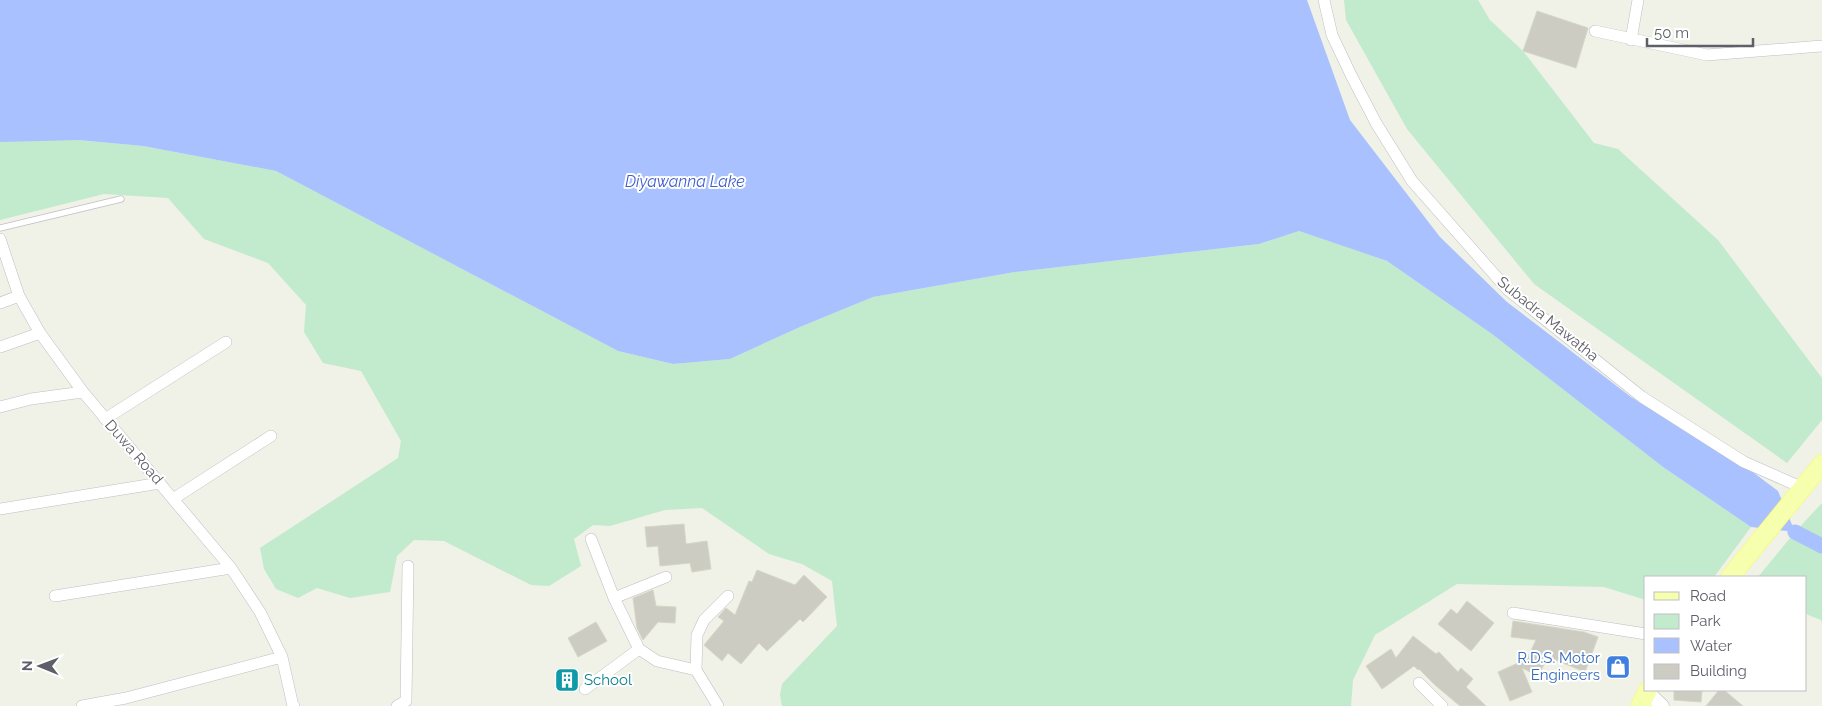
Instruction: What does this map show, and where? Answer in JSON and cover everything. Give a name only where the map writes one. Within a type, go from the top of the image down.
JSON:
[{"type":"main road","points":[[1731,576],[1822,464]]},
{"type":"street","name":"Subadra Mawatha","points":[[1324,0],[1332,35],[1350,75],[1376,123],[1412,181],[1508,290],[1642,397],[1744,462],[1799,493]]},
{"type":"street","points":[[1631,40],[1638,0]]},
{"type":"street","points":[[1595,31],[1707,55],[1822,46]]},
{"type":"street","name":"Duwa Road","points":[[0,239],[19,296],[40,333],[83,392],[231,568],[260,612],[282,657],[293,706]]},
{"type":"street","points":[[0,303],[19,296]]},
{"type":"street","points":[[0,347],[40,333]]},
{"type":"street","points":[[105,419],[226,342]]},
{"type":"street","points":[[0,407],[31,399],[83,392]]},
{"type":"street","points":[[173,499],[271,436]]},
{"type":"street","points":[[0,509],[160,483]]},
{"type":"street","points":[[590,539],[614,598],[639,649],[657,661],[696,670]]},
{"type":"street","points":[[397,706],[406,701],[408,566]]},
{"type":"street","points":[[55,596],[231,568]]},
{"type":"street","points":[[614,598],[666,577]]},
{"type":"street","points":[[718,706],[696,670],[698,635],[704,620],[728,596]]},
{"type":"street","points":[[1513,613],[1644,634]]},
{"type":"street","points":[[585,689],[639,649]]},
{"type":"street","points":[[82,706],[127,702],[282,657]]},
{"type":"street","points":[[1419,683],[1442,706]]},
{"type":"street","points":[[1645,696],[1662,706]]},
{"type":"lane","points":[[0,228],[121,199]]},
{"type":"green space","points":[[1344,0],[1478,0],[1490,20],[1523,51],[1594,143],[1618,149],[1718,240],[1822,378],[1822,420],[1787,463],[1534,284],[1407,129],[1346,20]]},
{"type":"green space","points":[[3,140],[78,140],[143,146],[276,171],[618,351],[673,364],[730,359],[800,327],[873,297],[1015,272],[1259,244],[1299,231],[1387,261],[1492,334],[1663,467],[1751,527],[1715,576],[1644,576],[1644,599],[1604,587],[1457,584],[1375,635],[1353,680],[1351,706],[782,706],[780,695],[782,684],[837,626],[832,581],[802,564],[769,554],[702,508],[665,510],[610,526],[593,525],[574,539],[581,566],[549,586],[531,585],[444,541],[414,540],[397,556],[390,592],[350,598],[317,588],[298,598],[276,589],[264,569],[260,548],[398,458],[401,441],[361,371],[323,363],[304,332],[306,305],[268,263],[204,239],[168,198],[104,194],[0,220],[0,142]]},
{"type":"green space","points":[[1822,503],[1822,623],[1821,620],[1807,614],[1807,576],[1759,576]]},
{"type":"water","name":"Diyawanna Lake","points":[[0,0],[1307,0],[1350,120],[1440,237],[1507,302],[1631,397],[1738,461],[1778,491],[1795,532],[1751,527],[1663,467],[1492,334],[1387,261],[1299,231],[1259,244],[1015,272],[873,297],[800,327],[730,359],[673,364],[618,351],[276,171],[143,146],[78,140],[0,142]]},
{"type":"building","points":[[1537,11],[1588,28],[1576,68],[1523,51]]},
{"type":"building","points":[[684,524],[686,544],[707,541],[711,569],[692,572],[690,563],[660,566],[658,546],[647,547],[645,527]]},
{"type":"building","points":[[757,570],[795,585],[804,575],[827,597],[803,622],[800,619],[767,651],[759,643],[741,664],[728,653],[722,661],[704,645],[724,621],[718,617],[726,608],[735,615],[749,581],[752,582]]},
{"type":"building","points":[[653,590],[656,606],[676,607],[675,623],[658,622],[643,640],[637,628],[633,598]]},
{"type":"building","points":[[1467,601],[1494,623],[1471,651],[1438,624],[1451,609],[1457,614]]},
{"type":"building","points":[[1513,621],[1584,632],[1598,637],[1585,672],[1548,657],[1538,676],[1522,668],[1532,692],[1510,701],[1498,672],[1527,659],[1536,640],[1511,637]]},
{"type":"building","points":[[596,622],[607,641],[578,657],[568,638]]},
{"type":"building","points":[[1413,636],[1436,654],[1439,652],[1458,672],[1461,668],[1473,679],[1466,687],[1486,706],[1460,706],[1414,666],[1382,689],[1366,666],[1391,649],[1396,658]]},
{"type":"building","name":"School","points":[[567,669],[574,672],[577,679],[574,686],[567,689],[560,686],[557,679],[560,672]]},
{"type":"building","points":[[1674,691],[1702,691],[1701,702],[1674,700]]},
{"type":"building","points":[[1718,691],[1725,691],[1743,706],[1706,706]]},
{"type":"waterway","points":[[1795,532],[1822,546]]},
{"type":"place","name":"R.D.S. Motor Engineers","points":[[1618,667]]},
{"type":"place","name":"School","points":[[567,680]]}]
